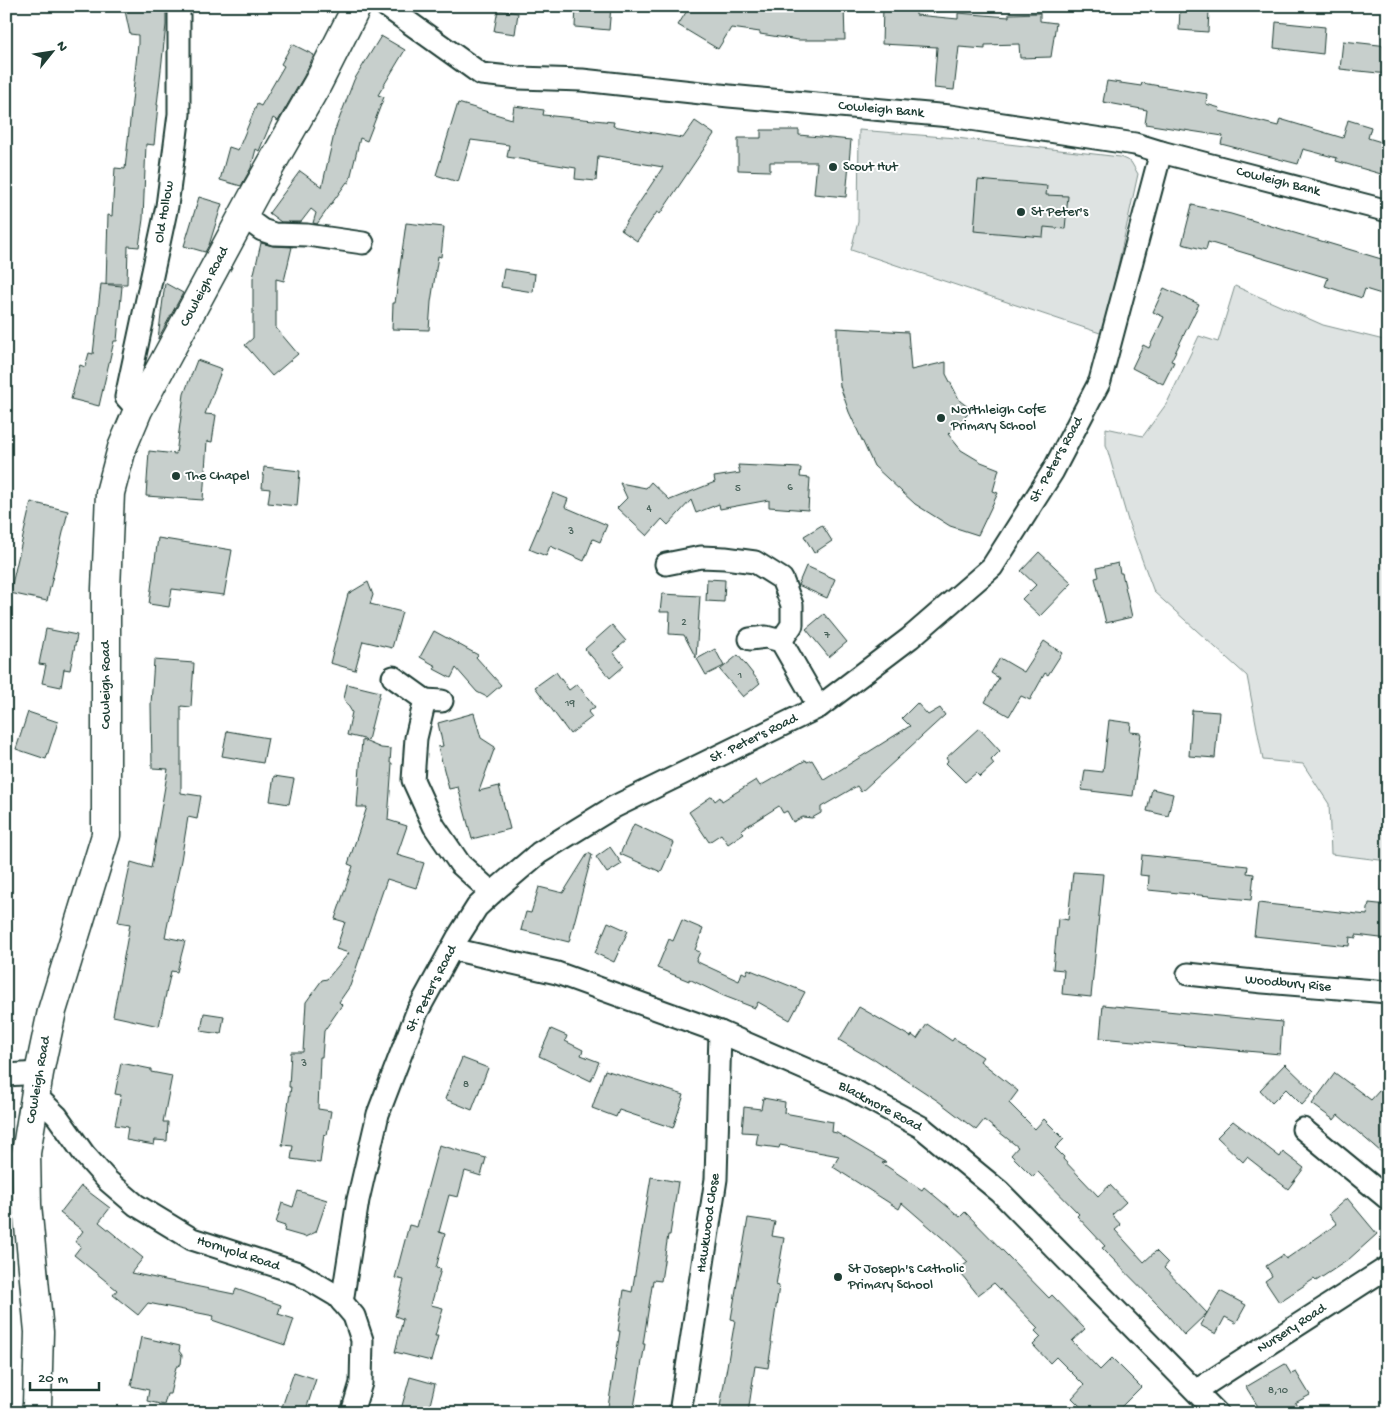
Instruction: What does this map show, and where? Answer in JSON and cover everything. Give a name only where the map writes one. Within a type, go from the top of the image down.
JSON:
[{"type":"main road","name":"Cowleigh Road","points":[[35,1413],[37,1404],[39,1332],[27,1206],[26,1153],[37,1084],[52,1011],[106,835],[106,589],[110,493],[122,448],[138,410],[243,216],[318,83],[357,6]]},
{"type":"street","name":"Old Hollow","points":[[138,410],[126,397],[167,206],[179,114],[179,6]]},
{"type":"street","name":"Cowleigh Bank","points":[[386,6],[481,74],[519,78],[582,80],[729,96],[950,116],[1135,144],[1388,211]]},
{"type":"street","name":"St. Peter's Road","points":[[342,1302],[358,1200],[378,1114],[417,1012],[458,937],[477,907],[539,853],[614,807],[819,707],[910,638],[992,567],[1053,471],[1100,381],[1161,152]]},
{"type":"street","points":[[243,216],[262,230],[274,234],[307,235],[363,243]]},
{"type":"street","points":[[666,564],[701,557],[726,558],[755,562],[782,578],[792,606],[792,625],[781,642]]},
{"type":"street","points":[[750,639],[766,638],[781,642],[819,707]]},
{"type":"street","points":[[392,678],[434,701],[416,738],[413,780],[434,826],[455,857],[460,864],[492,892]]},
{"type":"street","name":"Blackmore Road","points":[[452,949],[557,973],[720,1032],[850,1089],[921,1127],[1000,1192],[1197,1390],[1217,1413]]},
{"type":"street","name":"Woodbury Rise","points":[[1188,974],[1388,992]]},
{"type":"street","name":"Hawkwood Close","points":[[680,1413],[716,1179],[720,1032]]},
{"type":"street","points":[[6,1075],[37,1084]]},
{"type":"street","name":"Hornyold Road","points":[[37,1084],[84,1154],[108,1181],[136,1205],[192,1239],[298,1273],[337,1296],[354,1316],[362,1340],[361,1383],[352,1413]]},
{"type":"street","points":[[1303,1129],[1388,1199]]},
{"type":"street","name":"Nursery Road","points":[[1197,1390],[1388,1267]]},
{"type":"shaded area","points":[[859,130],[956,138],[1120,157],[1131,162],[1138,174],[1103,334],[851,250],[858,222]]},
{"type":"shaded area","points":[[1235,286],[1323,325],[1388,341],[1388,861],[1331,854],[1329,804],[1303,764],[1263,760],[1247,676],[1154,592],[1129,524],[1106,445],[1106,428],[1143,436],[1167,403],[1199,336],[1218,342]]},
{"type":"building","points":[[124,6],[166,6],[166,25],[154,145],[146,144],[143,219],[139,247],[128,246],[127,284],[106,284],[108,215],[112,216],[115,168],[125,169],[138,44],[138,35],[130,34]]},
{"type":"building","points":[[576,6],[611,6],[609,30],[575,27]]},
{"type":"building","points":[[690,6],[844,6],[845,40],[798,40],[731,28],[718,49],[678,25]]},
{"type":"building","points":[[883,6],[916,6],[916,15],[958,19],[958,13],[1009,17],[1009,14],[1040,13],[1040,21],[1056,23],[1051,57],[1020,58],[1019,44],[985,45],[985,49],[959,47],[954,90],[934,88],[937,47],[882,44]]},
{"type":"building","points":[[1180,8],[1209,10],[1208,32],[1179,30]]},
{"type":"building","points":[[498,10],[518,13],[515,34],[494,31]]},
{"type":"building","points":[[1276,22],[1325,27],[1323,54],[1274,48]]},
{"type":"building","points":[[381,36],[405,50],[378,95],[384,97],[367,141],[360,138],[349,183],[347,182],[317,224],[313,223],[316,213],[311,209],[301,222],[281,222],[269,213],[300,171],[322,187],[335,130],[354,80]]},
{"type":"building","points":[[1343,41],[1388,46],[1388,74],[1340,69]]},
{"type":"building","points":[[292,44],[314,55],[304,76],[278,121],[273,118],[259,151],[256,149],[251,168],[241,186],[220,180],[229,147],[238,150],[257,104],[261,106],[284,66],[281,64]]},
{"type":"building","points":[[1107,81],[1141,86],[1142,83],[1207,94],[1206,104],[1220,108],[1219,111],[1278,126],[1280,119],[1343,138],[1348,120],[1371,127],[1368,138],[1388,144],[1388,176],[1336,161],[1337,158],[1303,149],[1298,164],[1221,144],[1223,136],[1145,124],[1147,110],[1103,102]]},
{"type":"building","points":[[458,103],[512,119],[514,106],[544,110],[543,115],[614,122],[613,126],[683,138],[695,121],[714,134],[660,214],[657,212],[637,241],[621,230],[663,167],[598,156],[596,181],[575,179],[576,168],[507,157],[509,145],[471,140],[458,182],[436,175]]},
{"type":"building","points":[[761,130],[799,130],[799,135],[851,140],[846,197],[814,194],[817,162],[770,162],[770,171],[738,170],[738,138],[761,138]]},
{"type":"building","name":"St Peter's","points":[[978,180],[1047,186],[1046,195],[1068,196],[1065,229],[1044,227],[1043,237],[974,231]]},
{"type":"building","points":[[199,197],[222,204],[205,252],[184,246]]},
{"type":"building","points":[[1192,205],[1231,214],[1388,261],[1388,296],[1365,289],[1362,298],[1325,286],[1328,278],[1208,242],[1206,250],[1182,244]]},
{"type":"building","points":[[406,223],[444,227],[441,257],[438,256],[431,302],[429,330],[392,329],[393,303],[395,303]]},
{"type":"building","points":[[261,243],[292,247],[284,281],[276,279],[276,328],[298,354],[272,376],[245,345],[253,338],[253,278]]},
{"type":"building","points":[[504,269],[535,274],[533,292],[501,287]]},
{"type":"building","points":[[165,283],[183,293],[158,339]]},
{"type":"building","points":[[101,284],[122,286],[117,341],[114,341],[99,406],[71,399],[80,365],[85,367],[89,353],[93,354]]},
{"type":"building","points":[[1164,288],[1199,304],[1171,361],[1174,362],[1163,384],[1132,368],[1143,345],[1149,348],[1164,317],[1153,312]]},
{"type":"building","points":[[837,328],[908,332],[911,370],[946,362],[946,374],[960,401],[972,410],[948,434],[961,450],[981,462],[999,469],[993,491],[998,493],[978,535],[950,526],[915,504],[874,466],[849,412],[840,386]]},
{"type":"building","points":[[197,360],[222,369],[205,414],[216,415],[212,442],[207,441],[203,500],[146,496],[149,451],[176,454],[184,394]]},
{"type":"building","points":[[738,465],[801,468],[800,477],[810,478],[808,510],[769,507],[769,500],[720,509],[719,504],[696,513],[691,500],[668,525],[662,519],[647,536],[617,508],[627,498],[620,483],[646,488],[651,482],[670,500],[715,482],[714,477],[740,473]]},
{"type":"building","points":[[264,467],[300,471],[297,506],[268,503],[270,489],[262,488]]},
{"type":"building","points":[[553,493],[568,499],[565,507],[607,525],[600,542],[593,539],[584,561],[550,546],[546,556],[529,549]]},
{"type":"building","points":[[31,502],[68,511],[47,601],[10,593]]},
{"type":"building","points":[[822,525],[832,541],[814,553],[804,536]]},
{"type":"building","points":[[158,538],[232,550],[224,595],[172,589],[169,607],[149,604]]},
{"type":"building","points":[[1039,552],[1072,583],[1040,616],[1022,599],[1036,585],[1021,571]]},
{"type":"building","points":[[1118,563],[1132,617],[1106,623],[1095,578],[1099,577],[1097,568]]},
{"type":"building","points":[[806,566],[835,579],[827,598],[798,585]]},
{"type":"building","points":[[707,579],[725,580],[724,602],[706,601]]},
{"type":"building","points":[[368,582],[373,595],[370,604],[402,612],[392,648],[363,641],[355,670],[330,663],[348,594]]},
{"type":"building","points":[[662,594],[700,596],[696,658],[684,635],[669,634],[670,612],[660,612]]},
{"type":"building","points":[[824,614],[847,642],[829,657],[806,629]]},
{"type":"building","points":[[612,625],[626,641],[613,652],[624,666],[610,678],[585,649]]},
{"type":"building","points":[[46,629],[77,635],[70,670],[64,669],[61,687],[42,683],[46,665],[39,664]]},
{"type":"building","points":[[434,631],[478,655],[476,657],[501,685],[487,697],[477,692],[456,668],[451,678],[434,669],[436,666],[420,657]]},
{"type":"building","points":[[1044,641],[1062,653],[1048,675],[1045,673],[1030,700],[1021,696],[1009,716],[985,702],[999,678],[991,673],[1000,658],[1024,672]]},
{"type":"building","points":[[715,649],[724,666],[706,675],[697,659]]},
{"type":"building","points":[[738,655],[760,683],[743,697],[720,670]]},
{"type":"building","points":[[154,660],[194,663],[191,707],[181,706],[181,793],[201,796],[197,819],[188,817],[165,937],[185,941],[177,972],[171,971],[159,1026],[113,1016],[130,924],[118,922],[131,862],[151,868],[168,769],[152,768],[151,704]]},
{"type":"building","points":[[556,672],[569,690],[577,684],[595,707],[588,712],[592,717],[570,734],[535,687]]},
{"type":"building","points":[[347,684],[380,692],[368,740],[347,735],[352,712],[344,699]]},
{"type":"building","points":[[917,703],[928,715],[940,708],[945,715],[861,792],[857,786],[821,807],[821,813],[812,818],[803,817],[793,822],[787,811],[783,813],[779,806],[741,830],[744,833],[728,844],[721,834],[709,842],[689,812],[712,796],[715,801],[720,797],[722,801],[756,780],[760,786],[806,760],[807,762],[812,760],[824,780],[910,726],[902,718]]},
{"type":"building","points":[[1192,710],[1219,712],[1215,758],[1189,756]]},
{"type":"building","points":[[28,712],[58,722],[46,759],[16,749]]},
{"type":"building","points":[[474,713],[481,738],[495,747],[479,791],[499,786],[510,829],[472,839],[458,787],[449,789],[438,747],[443,746],[438,723]]},
{"type":"building","points":[[1109,720],[1131,723],[1130,732],[1141,733],[1133,796],[1082,790],[1085,770],[1103,772]]},
{"type":"building","points":[[979,728],[1000,751],[991,760],[994,764],[980,777],[976,773],[965,782],[946,763],[948,761],[946,758]]},
{"type":"building","points":[[227,731],[268,738],[263,763],[222,756]]},
{"type":"building","points":[[362,740],[381,748],[391,749],[390,763],[392,763],[388,820],[407,826],[397,855],[424,863],[416,888],[387,879],[350,986],[339,1002],[342,1005],[324,1031],[322,1057],[320,1057],[318,1109],[331,1111],[327,1135],[324,1134],[320,1163],[291,1159],[293,1146],[282,1145],[291,1087],[289,1087],[291,1052],[303,1052],[306,1002],[322,980],[327,979],[349,953],[336,949],[345,922],[335,919],[353,866],[348,864],[367,807],[357,807]]},
{"type":"building","points":[[274,776],[294,779],[289,804],[270,801]]},
{"type":"building","points":[[1152,789],[1173,794],[1168,816],[1147,811]]},
{"type":"building","points":[[634,824],[674,843],[661,872],[620,854]]},
{"type":"building","points":[[610,847],[622,864],[607,873],[596,857]]},
{"type":"building","points":[[588,853],[592,855],[569,942],[521,930],[526,912],[531,913],[539,887],[563,893]]},
{"type":"building","points":[[1142,855],[1248,866],[1247,873],[1254,874],[1251,900],[1148,890],[1149,876],[1140,875]]},
{"type":"building","points":[[1073,872],[1103,874],[1091,997],[1062,994],[1064,970],[1053,969],[1058,918],[1068,920]]},
{"type":"building","points":[[1258,903],[1367,915],[1369,903],[1388,905],[1388,939],[1356,935],[1356,938],[1350,937],[1349,946],[1254,936]]},
{"type":"building","points":[[682,920],[703,929],[695,950],[700,952],[696,961],[739,981],[742,972],[746,974],[748,969],[805,992],[790,1020],[758,1002],[755,1008],[689,979],[689,981],[657,968],[669,939],[673,941]]},
{"type":"building","points":[[608,922],[628,931],[614,962],[595,953]]},
{"type":"building","points":[[1103,1005],[1282,1022],[1280,1054],[1100,1038]]},
{"type":"building","points":[[859,1007],[917,1039],[927,1024],[952,1041],[954,1038],[983,1057],[980,1061],[1018,1091],[1009,1103],[1035,1129],[1044,1119],[1064,1139],[1055,1148],[1098,1196],[1110,1185],[1126,1202],[1112,1215],[1121,1225],[1115,1230],[1144,1262],[1156,1251],[1168,1263],[1164,1268],[1207,1313],[1184,1335],[1163,1310],[1102,1248],[1105,1246],[1077,1216],[1079,1214],[1038,1172],[1033,1177],[1011,1155],[1018,1147],[984,1120],[976,1130],[938,1101],[873,1058],[873,1060],[839,1040]]},
{"type":"building","points":[[204,1013],[224,1016],[221,1034],[201,1031]]},
{"type":"building","points":[[551,1029],[567,1036],[565,1041],[583,1050],[581,1055],[599,1062],[591,1081],[539,1056]]},
{"type":"building","points":[[462,1058],[488,1068],[472,1110],[445,1099]]},
{"type":"building","points":[[121,1063],[151,1069],[151,1072],[172,1076],[163,1122],[168,1122],[167,1141],[155,1140],[154,1145],[126,1140],[128,1127],[115,1125],[121,1095],[115,1094]]},
{"type":"building","points":[[1285,1064],[1314,1092],[1302,1105],[1286,1089],[1272,1103],[1260,1090]]},
{"type":"building","points":[[605,1070],[684,1095],[673,1128],[619,1110],[616,1117],[592,1108]]},
{"type":"building","points":[[1335,1073],[1371,1100],[1388,1081],[1388,1158],[1338,1115],[1334,1120],[1312,1104]]},
{"type":"building","points":[[763,1098],[785,1102],[784,1113],[833,1122],[832,1132],[837,1133],[886,1162],[882,1163],[922,1190],[924,1187],[960,1217],[965,1212],[1049,1298],[1052,1295],[1085,1329],[1072,1341],[1100,1370],[1112,1358],[1141,1387],[1115,1413],[1087,1413],[1072,1398],[1084,1385],[1056,1357],[1050,1363],[1033,1345],[1041,1337],[1035,1331],[1038,1328],[994,1283],[978,1295],[958,1270],[968,1262],[902,1203],[899,1209],[833,1167],[839,1156],[780,1145],[779,1148],[756,1145],[758,1133],[742,1132],[744,1107],[761,1109]]},
{"type":"building","points":[[1233,1121],[1280,1157],[1283,1152],[1304,1168],[1288,1189],[1247,1157],[1243,1162],[1217,1137]]},
{"type":"building","points":[[439,1145],[486,1158],[481,1176],[465,1171],[458,1197],[449,1195],[439,1232],[445,1234],[436,1268],[441,1269],[431,1305],[443,1308],[435,1336],[438,1336],[431,1361],[395,1352],[403,1319],[395,1316],[404,1280],[395,1278],[409,1225],[417,1227]]},
{"type":"building","points":[[651,1177],[678,1182],[670,1235],[668,1235],[661,1281],[653,1280],[643,1344],[645,1344],[633,1413],[607,1413],[620,1331],[618,1331],[624,1290],[632,1292]]},
{"type":"building","points":[[81,1186],[110,1208],[99,1222],[143,1258],[131,1273],[234,1294],[236,1289],[281,1305],[278,1314],[294,1319],[285,1345],[212,1320],[214,1316],[148,1303],[138,1315],[113,1295],[117,1290],[74,1255],[81,1246],[75,1242],[83,1231],[60,1213]]},
{"type":"building","points":[[298,1191],[327,1200],[316,1232],[305,1237],[284,1231],[285,1226],[276,1223],[282,1203],[293,1207]]},
{"type":"building","points":[[1347,1198],[1377,1234],[1348,1260],[1279,1302],[1265,1281],[1272,1276],[1266,1266],[1283,1255],[1286,1259],[1337,1224],[1329,1214]]},
{"type":"building","points":[[748,1218],[775,1222],[772,1236],[784,1238],[776,1285],[779,1286],[772,1342],[768,1368],[755,1366],[748,1413],[719,1413],[735,1320],[731,1319]]},
{"type":"building","points":[[1220,1291],[1246,1305],[1236,1323],[1225,1317],[1216,1334],[1200,1325]]},
{"type":"building","points":[[141,1337],[180,1346],[181,1364],[176,1367],[170,1394],[167,1394],[164,1405],[147,1401],[149,1390],[131,1386]]},
{"type":"building","points":[[1285,1364],[1291,1374],[1296,1372],[1310,1395],[1295,1403],[1301,1413],[1262,1413],[1246,1387]]},
{"type":"building","points":[[294,1372],[316,1379],[305,1413],[299,1413],[282,1407]]},
{"type":"building","points":[[410,1377],[435,1384],[428,1413],[400,1413]]},
{"type":"place","name":"Scout Hut","points":[[833,167]]},
{"type":"place","name":"St Peter's","points":[[1021,212]]},
{"type":"place","name":"Northleigh CofE Primary School","points":[[941,418]]},
{"type":"place","name":"The Chapel","points":[[176,476]]},
{"type":"place","name":"St Joseph's Catholic Primary School","points":[[838,1277]]}]
